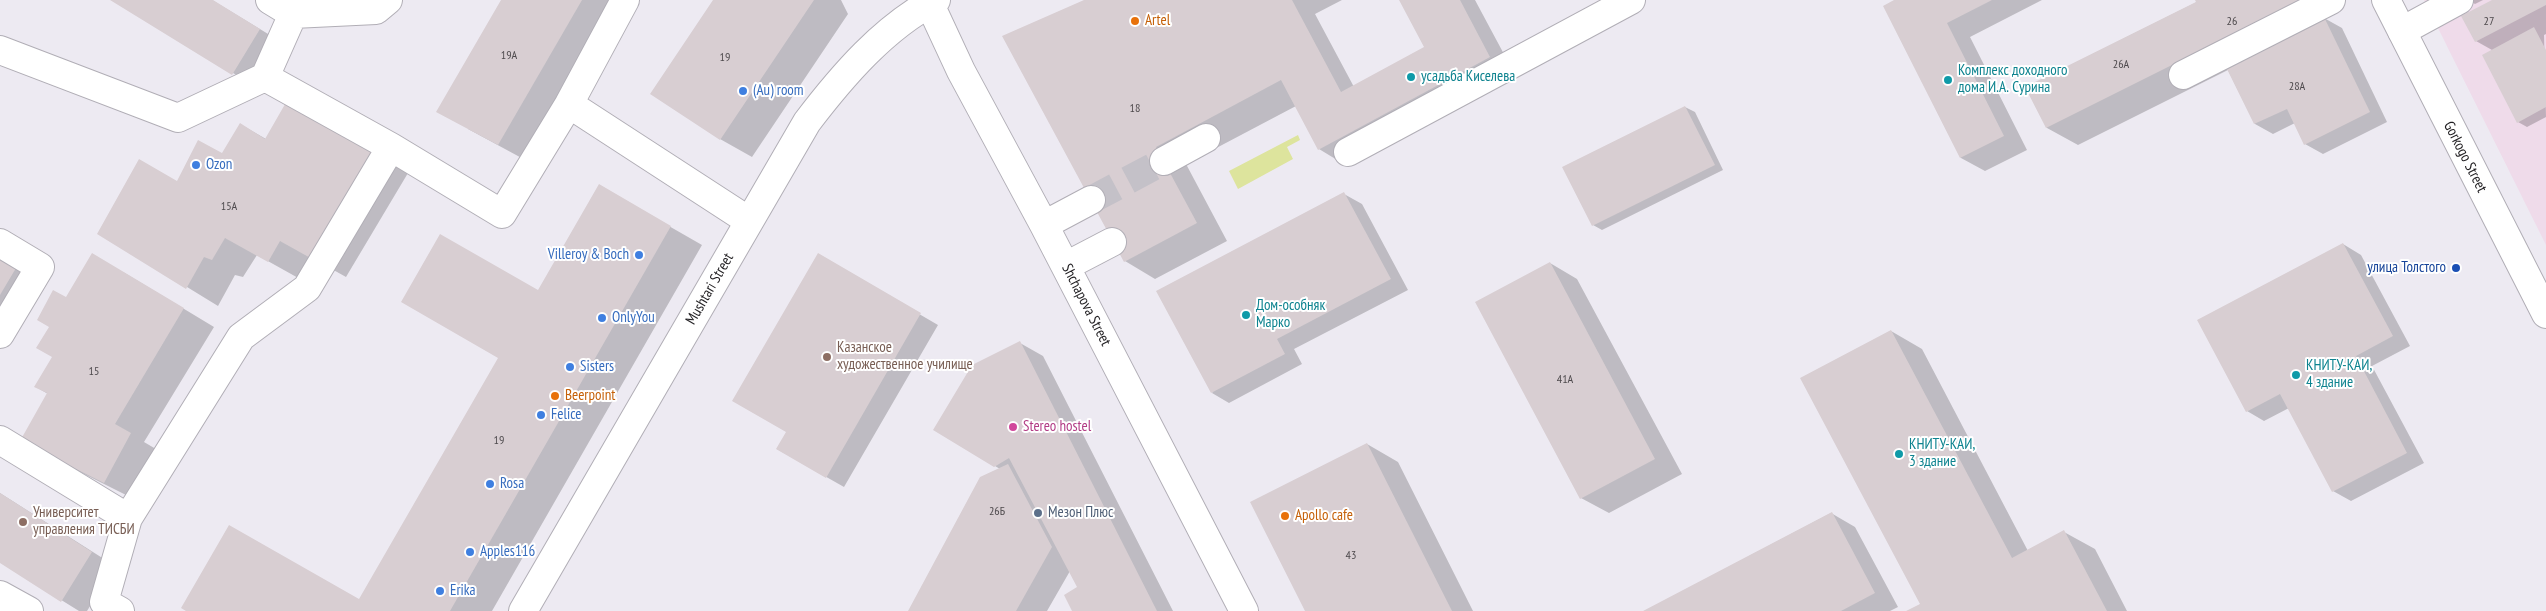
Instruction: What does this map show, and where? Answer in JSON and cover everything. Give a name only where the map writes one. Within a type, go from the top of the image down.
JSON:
[{"type":"street","points":[[270,0],[293,14],[376,10],[388,0]]},
{"type":"street","points":[[265,76],[391,147],[502,214],[569,104],[624,0]]},
{"type":"street","points":[[1348,152],[1631,0]]},
{"type":"street","points":[[2184,75],[2331,0]]},
{"type":"street","name":"Gorkogo Street","points":[[2386,0],[2546,314]]},
{"type":"street","points":[[2402,31],[2459,0]]},
{"type":"street","name":"Mushtari Street","points":[[522,611],[807,122],[830,92],[857,62],[889,33],[931,1]]},
{"type":"street","name":"Shchapova Street","points":[[931,1],[961,71],[1066,266],[1244,611]]},
{"type":"street","points":[[0,50],[178,118],[265,76],[293,14]]},
{"type":"street","points":[[569,104],[749,221]]},
{"type":"street","points":[[1164,161],[1206,138]]},
{"type":"street","points":[[120,611],[104,602],[128,518],[241,337],[307,288],[391,147]]},
{"type":"street","points":[[1044,225],[1091,200]]},
{"type":"street","points":[[1066,266],[1112,242]]},
{"type":"street","points":[[0,243],[40,267],[0,334]]},
{"type":"street","points":[[0,440],[128,518]]},
{"type":"street","points":[[0,594],[29,611]]},
{"type":"shaded area","points":[[2424,0],[2546,0],[2546,245]]},
{"type":"green space","points":[[1298,135],[1300,140],[1287,147],[1293,159],[1238,189],[1229,171]]},
{"type":"building","points":[[110,0],[213,0],[260,29],[232,75]]},
{"type":"building","points":[[501,0],[582,0],[498,145],[436,112]]},
{"type":"building","points":[[713,0],[814,0],[720,140],[650,94]]},
{"type":"building","points":[[1084,0],[1292,0],[1341,92],[1424,47],[1399,0],[1460,0],[1490,57],[1318,150],[1281,80],[1156,147],[1197,223],[1124,262],[1002,36]]},
{"type":"building","name":"Комплекс доходного дома И.А. Сурина","points":[[1894,0],[1992,0],[1947,23],[2004,136],[1960,158],[1883,6]]},
{"type":"building","points":[[2195,0],[2302,0],[2046,128],[2025,87],[2196,2]]},
{"type":"building","points":[[2492,0],[2546,0],[2546,5],[2475,42],[2461,16]]},
{"type":"building","points":[[2324,17],[2370,112],[2304,145],[2287,109],[2254,124],[2225,65]]},
{"type":"building","points":[[2534,27],[2546,50],[2546,107],[2517,123],[2482,55]]},
{"type":"building","points":[[288,99],[377,154],[314,260],[280,241],[268,262],[225,238],[212,260],[204,257],[186,289],[97,234],[139,159],[177,181],[198,140],[222,153],[240,123],[265,139]]},
{"type":"building","points":[[1685,106],[1715,165],[1592,226],[1562,167]]},
{"type":"building","points":[[599,184],[671,226],[450,611],[186,611],[181,608],[229,525],[359,599],[498,358],[401,302],[440,234],[538,290]]},
{"type":"building","name":"Дом-особняк Марко","points":[[1344,192],[1391,279],[1277,339],[1285,354],[1211,393],[1156,291]]},
{"type":"building","name":"КНИТУ-КАИ, 4 здание","points":[[2343,243],[2393,336],[2356,356],[2407,453],[2332,492],[2280,394],[2246,412],[2197,320]]},
{"type":"building","points":[[92,253],[184,308],[115,424],[131,433],[104,483],[20,441],[47,393],[34,387],[52,357],[36,348],[49,327],[37,320],[53,290],[66,297]]},
{"type":"building","name":"Казанское художественное училище","points":[[818,253],[921,313],[826,478],[776,449],[786,432],[732,401]]},
{"type":"building","points":[[0,258],[16,268],[0,295]]},
{"type":"building","points":[[1550,262],[1655,459],[1580,499],[1475,302]]},
{"type":"building","name":"КНИТУ-КАИ, 3 здание","points":[[1891,330],[2012,558],[2064,530],[2107,611],[1906,611],[1920,604],[1800,378]]},
{"type":"building","points":[[1020,341],[1157,611],[1072,611],[1064,595],[1077,587],[1009,458],[994,467],[933,430],[972,365]]},
{"type":"building","points":[[1367,443],[1452,611],[1305,611],[1250,502]]},
{"type":"building","points":[[1008,464],[1052,547],[1016,611],[908,611],[980,477]]},
{"type":"building","name":"Университет управления ТИСБИ","points":[[0,493],[92,552],[61,602],[0,563]]},
{"type":"building","points":[[1832,512],[1875,593],[1841,611],[1643,611]]},
{"type":"tunnel","points":[[1091,200],[1164,161]]},
{"type":"place","name":"Artel","points":[[1135,21]]},
{"type":"place","name":"усадьба Киселева","points":[[1411,77]]},
{"type":"place","name":"Комплекс доходного дома И.А. Сурина","points":[[1948,80]]},
{"type":"place","name":"(Au) room","points":[[743,91]]},
{"type":"place","name":"Ozon","points":[[196,165]]},
{"type":"place","name":"Villeroy & Boch","points":[[639,255]]},
{"type":"place","name":"улица Толстого","points":[[2456,268]]},
{"type":"place","name":"Дом-особняк Марко","points":[[1246,315]]},
{"type":"place","name":"OnlyYou","points":[[602,318]]},
{"type":"place","name":"Казанское художественное училище","points":[[827,357]]},
{"type":"place","name":"Sisters","points":[[570,367]]},
{"type":"place","name":"КНИТУ-КАИ, 4 здание","points":[[2296,375]]},
{"type":"place","name":"Beerpoint","points":[[555,396]]},
{"type":"place","name":"Felice","points":[[541,415]]},
{"type":"place","name":"Stereo hostel","points":[[1013,427]]},
{"type":"place","name":"КНИТУ-КАИ, 3 здание","points":[[1899,454]]},
{"type":"place","name":"Rosa","points":[[490,484]]},
{"type":"place","name":"Мезон Плюс","points":[[1038,513]]},
{"type":"place","name":"Apollo cafe","points":[[1285,516]]},
{"type":"place","name":"Университет управления ТИСБИ","points":[[23,522]]},
{"type":"place","name":"Apples116","points":[[470,552]]},
{"type":"place","name":"Erika","points":[[440,591]]}]
